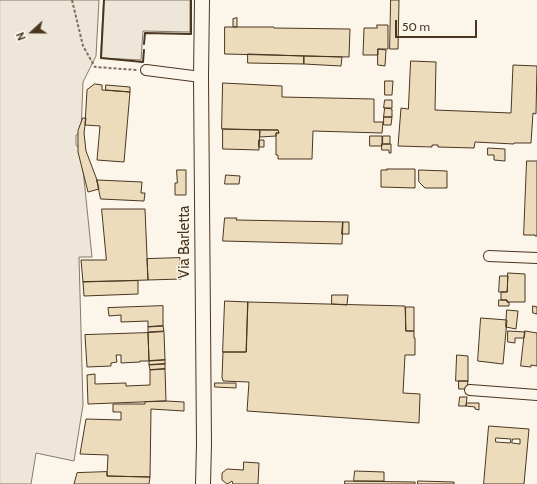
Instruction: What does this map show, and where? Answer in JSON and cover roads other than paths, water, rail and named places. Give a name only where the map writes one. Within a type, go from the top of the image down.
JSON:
[{"type":"main road","name":"Via Barletta","points":[[202,0],[203,484]]},
{"type":"street","points":[[146,70],[201,77]]},
{"type":"street","points":[[489,256],[537,258]]},
{"type":"street","points":[[470,390],[537,395]]}]
